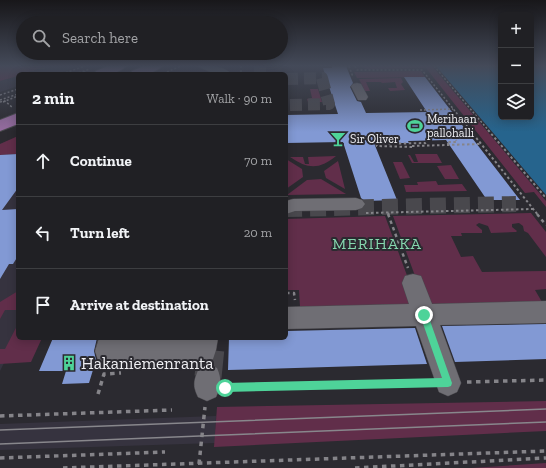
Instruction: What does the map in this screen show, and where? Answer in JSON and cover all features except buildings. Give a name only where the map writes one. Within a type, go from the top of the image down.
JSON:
[{"type":"street","points":[[288,212],[293,205],[360,209]]},
{"type":"street","points":[[413,283],[448,383]]},
{"type":"street","points":[[288,318],[546,312]]},
{"type":"street","points":[[116,356],[204,350],[206,340]]},
{"type":"path","points":[[436,88],[546,225]]},
{"type":"path","points":[[453,88],[546,198]]},
{"type":"path","points":[[0,95],[16,90]]},
{"type":"path","points":[[7,115],[0,102],[16,96]]},
{"type":"path","points":[[7,115],[16,99]]},
{"type":"path","points":[[420,110],[453,109]]},
{"type":"path","points":[[449,145],[447,142],[457,142],[456,140]]},
{"type":"path","points":[[426,145],[425,143],[376,144],[377,146],[412,146],[482,144]]},
{"type":"path","points":[[360,209],[388,213],[534,209]]},
{"type":"path","points":[[388,213],[413,283]]},
{"type":"path","points":[[288,293],[294,293]]},
{"type":"path","points":[[98,394],[104,374],[116,356]]},
{"type":"path","points":[[199,464],[208,383],[448,383],[546,380]]},
{"type":"path","points":[[0,416],[172,410]]},
{"type":"path","points":[[63,468],[546,451]]},
{"type":"path","points":[[0,458],[165,452]]},
{"type":"path","points":[[355,468],[546,458]]},
{"type":"shaded area","points":[[0,88],[12,88],[0,92]]},
{"type":"shaded area","points":[[363,88],[369,88],[370,91],[365,91]]},
{"type":"shaded area","points":[[388,88],[404,88],[405,90],[390,91]]},
{"type":"shaded area","points":[[442,88],[450,88],[546,201],[546,207],[534,192],[525,193]]},
{"type":"shaded area","points":[[310,89],[318,89],[322,102],[308,102],[307,99],[312,98]]},
{"type":"shaded area","points":[[16,137],[16,154],[0,155],[0,144]]},
{"type":"shaded area","points":[[16,138],[16,339],[0,371],[0,144]]},
{"type":"shaded area","points":[[415,154],[437,154],[442,163],[412,163],[408,155],[410,155],[414,162],[418,162]]},
{"type":"shaded area","points":[[336,156],[330,161],[319,166],[308,166],[290,157],[303,157],[305,164],[309,164],[308,157]]},
{"type":"shaded area","points":[[288,160],[302,169],[303,177],[288,188]]},
{"type":"shaded area","points":[[338,161],[345,189],[326,178],[324,171]]},
{"type":"shaded area","points":[[393,162],[402,162],[410,178],[400,179]]},
{"type":"shaded area","points":[[451,165],[459,179],[445,179],[437,166]]},
{"type":"shaded area","points":[[321,179],[346,194],[288,195],[307,180]]},
{"type":"shaded area","points":[[436,181],[438,185],[462,184],[467,191],[406,192],[404,185],[418,185],[417,182]]},
{"type":"shaded area","points":[[531,213],[546,232],[546,257],[528,233],[524,231],[523,226],[519,223],[512,224],[512,227],[517,231],[516,232],[491,233],[488,226],[479,223],[476,225],[482,230],[482,233],[461,233],[462,236],[451,236],[461,257],[473,256],[482,272],[546,271],[546,289],[535,290],[542,302],[431,308],[418,284],[393,216]]},
{"type":"shaded area","points":[[385,216],[412,289],[415,307],[304,310],[300,307],[299,290],[288,290],[288,219]]},
{"type":"shaded area","points":[[16,292],[16,310],[5,310],[0,319],[0,302]]},
{"type":"shaded area","points":[[16,328],[16,340],[41,340],[31,362],[0,364],[0,349],[5,349]]},
{"type":"shaded area","points":[[546,401],[546,431],[214,447],[217,407]]},
{"type":"shaded area","points":[[216,416],[215,443],[0,450],[0,424]]},
{"type":"shaded area","points":[[546,463],[546,468],[471,468]]},
{"type":"water","points":[[455,88],[498,88],[498,120],[534,120],[534,88],[546,88],[546,195]]},
{"type":"tunnel","points":[[288,105],[329,104],[325,88]]},
{"type":"tunnel","points":[[288,209],[516,204]]},
{"type":"tunnel","points":[[208,377],[212,340]]},
{"type":"tram line","points":[[0,430],[546,409]]},
{"type":"tram line","points":[[0,444],[546,422]]},
{"type":"place","name":"Merihaan pallohalli","points":[[415,126]]},
{"type":"place","name":"Sir Oliver","points":[[338,139]]},
{"type":"place","name":"Hakaniemenranta","points":[[69,363]]},
{"type":"district","name":"MERIHAKA","points":[[377,243]]},
{"type":"route","points":[[225,388],[448,383],[424,315]]}]
